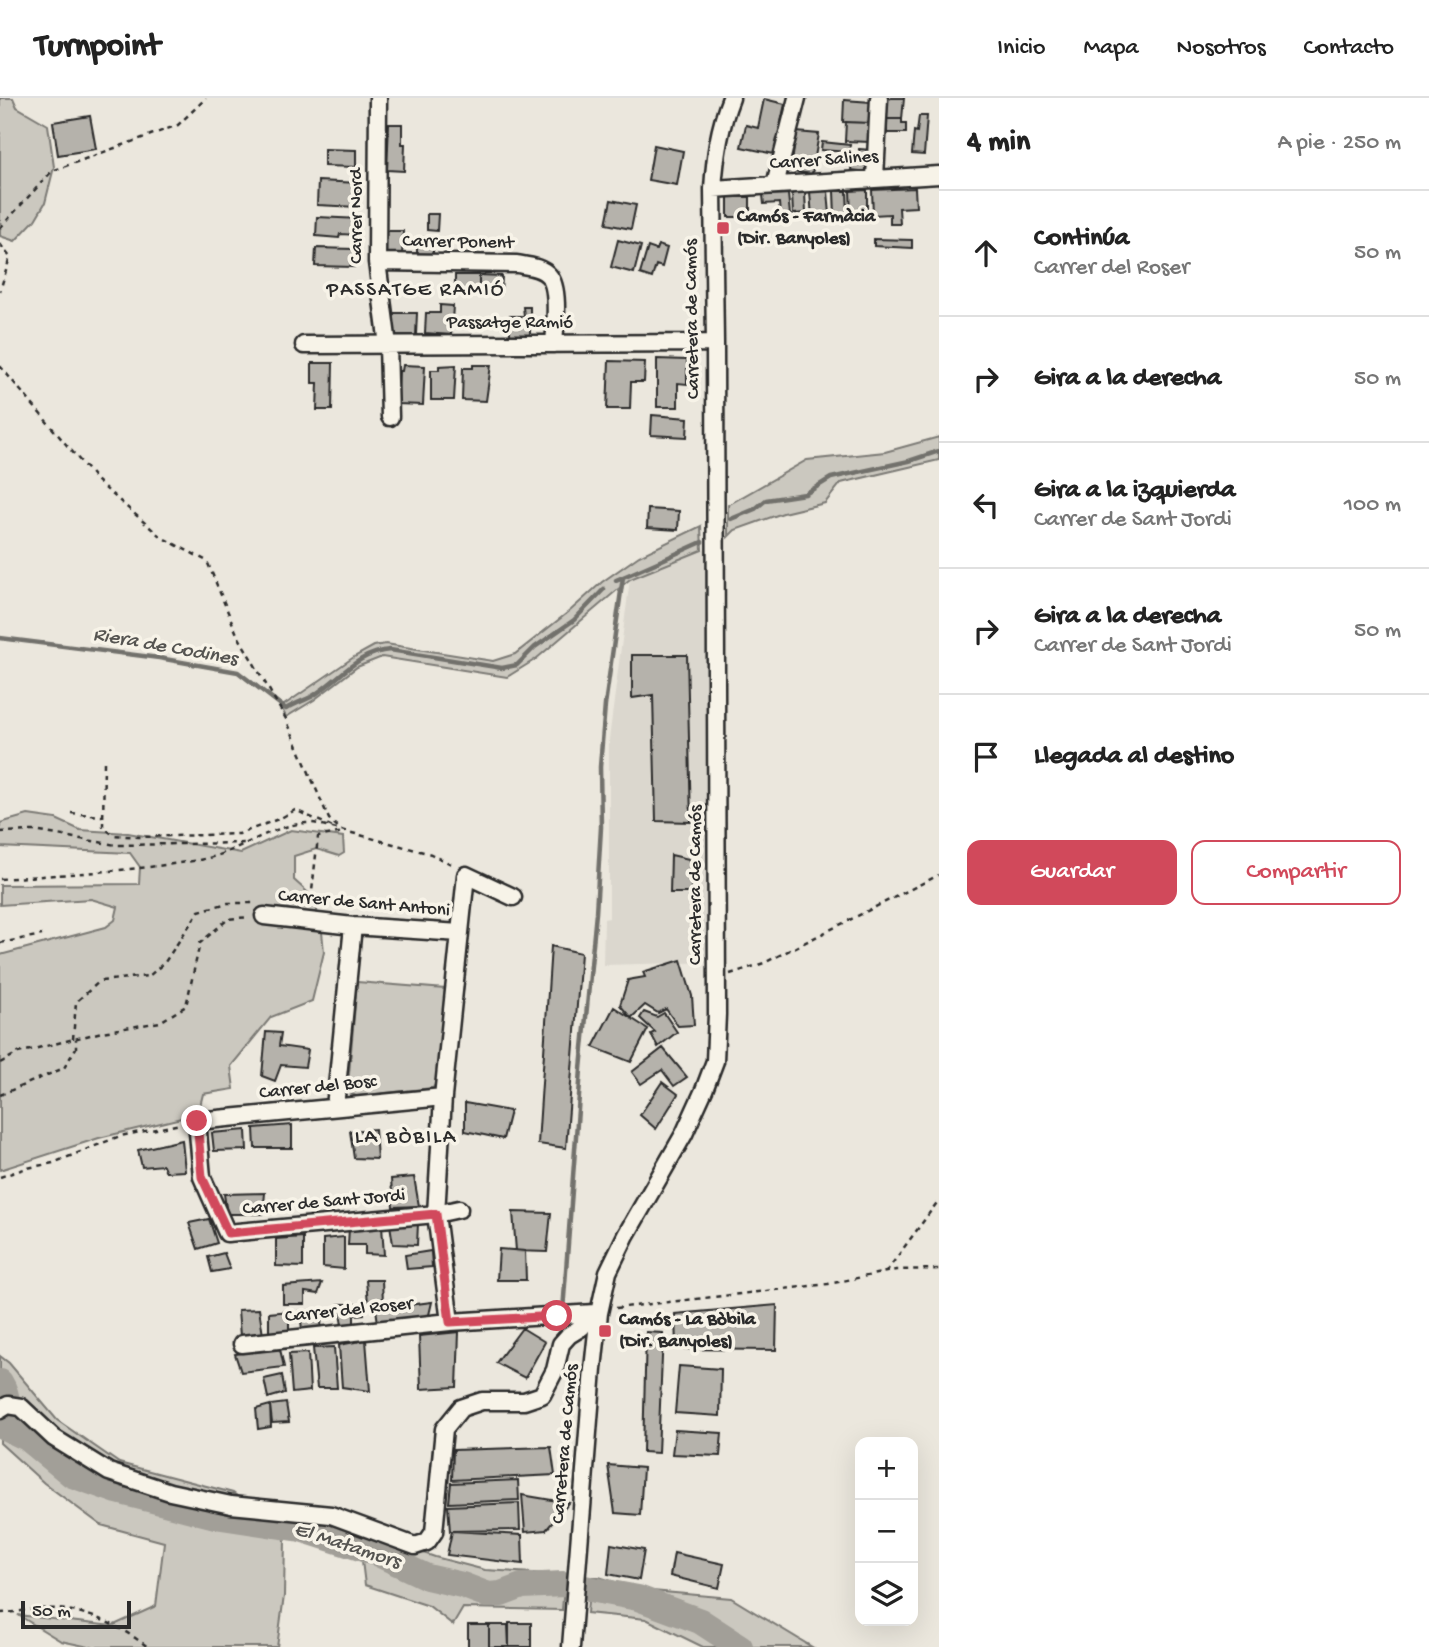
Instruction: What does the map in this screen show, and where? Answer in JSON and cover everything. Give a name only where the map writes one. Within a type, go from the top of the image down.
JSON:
[{"type":"street","name":"Carrer Nord","points":[[379,98],[377,262],[388,345],[390,417]]},
{"type":"street","name":"Carretera de Camós","points":[[571,1647],[596,1336],[591,1316],[626,1236],[684,1134],[715,1061],[717,976],[713,189],[715,151],[731,98]]},
{"type":"street","points":[[775,185],[797,98]]},
{"type":"street","points":[[875,178],[879,98]]},
{"type":"street","name":"Carrer Salines","points":[[713,189],[939,175]]},
{"type":"street","name":"Carrer Ponent","points":[[377,262],[498,264],[536,268],[549,275],[554,286],[554,344]]},
{"type":"street","name":"Passatge Ramió","points":[[304,345],[715,343]]},
{"type":"street","points":[[450,1322],[436,1214],[443,1097],[466,875],[513,897]]},
{"type":"street","name":"Carrer de Sant Antoni","points":[[260,910],[353,926],[460,933]]},
{"type":"street","points":[[335,1107],[353,926]]},
{"type":"street","name":"Carrer del Bosc","points":[[197,1121],[443,1097]]},
{"type":"street","name":"Carrer de Sant Jordi","points":[[197,1121],[202,1177],[228,1233],[436,1214],[459,1209]]},
{"type":"street","points":[[6,1407],[22,1407],[54,1438],[109,1472],[170,1492],[231,1505],[331,1515],[415,1546],[426,1542],[434,1532],[443,1429],[461,1408],[482,1401],[524,1401],[542,1395],[555,1370],[561,1344],[591,1316],[596,1336]]},
{"type":"street","name":"Carrer del Roser","points":[[242,1344],[450,1322],[591,1316]]},
{"type":"path","points":[[0,228],[52,172],[178,125],[206,98]]},
{"type":"path","points":[[0,244],[10,257],[0,291]]},
{"type":"path","points":[[0,366],[97,481],[161,537],[208,561],[237,634],[286,719],[328,819],[341,830]]},
{"type":"path","points":[[104,762],[103,826],[113,835],[139,837],[239,834],[295,810],[346,832],[431,854],[447,861],[466,875]]},
{"type":"path","points":[[71,813],[103,816]]},
{"type":"path","points":[[0,879],[202,860],[251,843],[281,828],[308,822],[341,830]]},
{"type":"path","points":[[0,832],[34,831],[116,845],[251,843]]},
{"type":"path","points":[[294,904],[304,904],[312,891],[318,837],[346,832]]},
{"type":"path","points":[[717,976],[764,963],[939,875]]},
{"type":"path","points":[[0,1095],[64,1068],[75,1048],[76,1002],[100,981],[149,976],[165,962],[199,911],[228,902],[260,910]]},
{"type":"path","points":[[0,1063],[18,1053],[160,1022],[186,1006],[200,943],[228,919],[260,910]]},
{"type":"path","points":[[0,943],[42,935]]},
{"type":"path","points":[[0,1177],[53,1163],[120,1136],[197,1121]]},
{"type":"path","points":[[886,1272],[939,1200]]},
{"type":"path","points":[[591,1316],[828,1284],[886,1272],[939,1269]]},
{"type":"path","points":[[0,1613],[41,1609],[105,1619],[148,1647]]},
{"type":"shaded area","points":[[0,98],[13,98],[17,107],[48,125],[54,167],[45,203],[35,220],[15,241],[0,236]]},
{"type":"shaded area","points":[[939,437],[939,460],[841,483],[825,503],[783,513],[735,530],[728,537],[728,505],[807,460],[885,452]]},
{"type":"shaded area","points":[[701,526],[702,550],[630,579],[536,659],[507,677],[382,657],[357,667],[314,700],[286,717],[281,707],[374,646],[386,644],[493,661],[515,654],[602,582],[639,556]]},
{"type":"shaded area","points":[[716,545],[716,962],[603,965],[604,919],[609,918],[609,739],[630,579]]},
{"type":"shaded area","points":[[28,815],[56,819],[80,830],[128,833],[241,853],[291,830],[343,837],[344,853],[339,856],[316,849],[294,856],[294,880],[314,898],[322,932],[324,952],[312,1001],[271,1017],[231,1066],[234,1089],[203,1094],[198,1114],[99,1138],[0,1170],[0,955],[106,927],[115,920],[118,907],[91,899],[0,905],[0,885],[139,884],[140,867],[130,853],[0,847],[0,823]]},
{"type":"shaded area","points":[[357,982],[445,989],[437,1081],[433,1088],[356,1096],[350,1093],[348,1086]]},
{"type":"shaded area","points":[[0,1356],[57,1420],[119,1463],[233,1493],[254,1509],[325,1519],[435,1557],[485,1570],[565,1575],[562,1610],[463,1608],[453,1625],[429,1606],[365,1585],[362,1561],[312,1541],[285,1538],[284,1596],[277,1647],[89,1647],[61,1641],[18,1615],[112,1626],[156,1606],[164,1542],[101,1525],[44,1483],[0,1443]]},
{"type":"shaded area","points":[[590,1577],[599,1577],[641,1590],[731,1598],[812,1647],[703,1647],[646,1619],[587,1613]]},
{"type":"building","points":[[887,98],[904,98],[902,119],[887,119]]},
{"type":"building","points":[[764,99],[785,104],[774,154],[741,147],[746,125],[758,128]]},
{"type":"building","points":[[844,100],[871,102],[870,123],[843,122]]},
{"type":"building","points":[[90,116],[96,149],[58,155],[53,122]]},
{"type":"building","points":[[919,116],[927,116],[924,155],[912,154],[914,131],[917,132]]},
{"type":"building","points":[[887,119],[902,119],[902,123],[906,123],[906,133],[887,133]]},
{"type":"building","points":[[846,122],[870,123],[870,142],[845,141]]},
{"type":"building","points":[[389,124],[402,124],[402,144],[405,144],[404,171],[387,170]]},
{"type":"building","points":[[796,132],[819,134],[812,174],[791,171]]},
{"type":"building","points":[[822,142],[850,145],[849,152],[821,150]]},
{"type":"building","points":[[654,145],[683,151],[677,185],[648,180]]},
{"type":"building","points":[[324,149],[356,150],[356,167],[324,166]]},
{"type":"building","points":[[859,149],[871,150],[869,172],[851,170],[853,153],[859,154]]},
{"type":"building","points":[[318,181],[359,183],[358,207],[317,205]]},
{"type":"building","points":[[915,188],[916,207],[899,208],[900,224],[890,224],[890,214],[873,215],[872,190]]},
{"type":"building","points":[[867,190],[867,215],[851,215],[850,191]]},
{"type":"building","points":[[828,191],[830,215],[812,217],[810,192]]},
{"type":"building","points":[[834,191],[847,191],[848,216],[835,216]]},
{"type":"building","points":[[792,193],[805,193],[806,213],[793,214]]},
{"type":"building","points":[[788,194],[790,215],[780,215],[779,203],[764,204],[763,195]]},
{"type":"building","points":[[728,197],[750,197],[750,217],[728,217]]},
{"type":"building","points":[[611,200],[636,205],[631,229],[606,224]]},
{"type":"building","points":[[427,214],[438,214],[437,231],[427,230]]},
{"type":"building","points":[[317,217],[360,219],[358,235],[340,234],[339,238],[316,236]]},
{"type":"building","points":[[385,231],[403,231],[402,258],[384,257]]},
{"type":"building","points":[[417,237],[433,237],[433,257],[417,257]]},
{"type":"building","points":[[874,239],[912,240],[912,248],[874,246]]},
{"type":"building","points":[[618,240],[641,246],[634,273],[611,267]]},
{"type":"building","points":[[658,245],[667,248],[662,267],[656,265],[652,278],[640,274],[648,247],[656,250]]},
{"type":"building","points":[[316,248],[354,249],[354,267],[315,266]]},
{"type":"building","points":[[455,275],[479,275],[479,293],[455,293]]},
{"type":"building","points":[[479,275],[502,276],[501,293],[479,293]]},
{"type":"building","points":[[440,305],[453,306],[451,335],[425,333],[426,313],[440,313]]},
{"type":"building","points":[[523,307],[530,307],[530,339],[510,339],[510,316],[524,316]]},
{"type":"building","points":[[394,313],[417,313],[416,335],[393,335]]},
{"type":"building","points":[[657,359],[687,360],[687,384],[678,383],[678,407],[657,407]]},
{"type":"building","points":[[609,361],[645,362],[644,382],[631,382],[630,409],[607,409]]},
{"type":"building","points":[[312,363],[333,363],[332,410],[317,410],[318,383],[312,383]]},
{"type":"building","points":[[403,365],[425,366],[423,405],[397,404],[399,371],[402,371]]},
{"type":"building","points":[[456,365],[454,400],[431,400],[431,370],[439,370],[439,366]]},
{"type":"building","points":[[473,365],[491,365],[486,401],[462,400],[463,368],[473,368]]},
{"type":"building","points":[[652,415],[688,418],[687,437],[651,435]]},
{"type":"building","points":[[648,509],[679,511],[678,530],[647,528]]},
{"type":"building","points":[[632,655],[687,655],[691,822],[656,821],[653,695],[632,698]]},
{"type":"building","points":[[671,855],[689,859],[692,893],[670,893]]},
{"type":"building","points":[[551,946],[581,953],[566,1148],[538,1144]]},
{"type":"building","points":[[681,960],[692,996],[694,1025],[678,1026],[666,1009],[658,1013],[645,1005],[631,1018],[620,1005],[628,980],[645,977],[643,972]]},
{"type":"building","points":[[614,1007],[648,1029],[631,1062],[593,1047]]},
{"type":"building","points":[[644,1012],[657,1017],[664,1013],[677,1032],[658,1047],[651,1034],[655,1032],[640,1018]]},
{"type":"building","points":[[266,1032],[281,1033],[279,1046],[308,1050],[305,1067],[281,1065],[275,1081],[262,1076]]},
{"type":"building","points":[[663,1048],[687,1077],[674,1086],[662,1070],[641,1084],[632,1072]]},
{"type":"building","points":[[662,1082],[678,1094],[656,1129],[640,1115]]},
{"type":"building","points":[[465,1103],[510,1111],[503,1139],[465,1131]]},
{"type":"building","points":[[292,1125],[292,1148],[255,1148],[254,1128]]},
{"type":"building","points":[[375,1129],[377,1159],[354,1158],[350,1131]]},
{"type":"building","points":[[246,1130],[247,1150],[214,1151],[212,1133]]},
{"type":"building","points":[[182,1140],[185,1171],[166,1172],[163,1165],[142,1167],[138,1150]]},
{"type":"building","points":[[414,1177],[419,1206],[393,1207],[391,1179]]},
{"type":"building","points":[[265,1193],[263,1214],[227,1214],[224,1194]]},
{"type":"building","points":[[513,1212],[551,1213],[547,1252],[516,1251]]},
{"type":"building","points":[[209,1219],[217,1243],[198,1249],[189,1223]]},
{"type":"building","points":[[418,1223],[417,1245],[393,1244],[390,1225]]},
{"type":"building","points":[[382,1226],[384,1255],[365,1254],[365,1245],[348,1245],[349,1228]]},
{"type":"building","points":[[303,1237],[303,1267],[276,1266],[276,1239]]},
{"type":"building","points":[[344,1237],[344,1269],[323,1267],[323,1239]]},
{"type":"building","points":[[499,1249],[525,1251],[526,1280],[497,1280]]},
{"type":"building","points":[[431,1251],[432,1267],[407,1269],[405,1255]]},
{"type":"building","points":[[224,1253],[230,1269],[212,1272],[208,1257]]},
{"type":"building","points":[[366,1280],[382,1280],[383,1302],[368,1303]]},
{"type":"building","points":[[322,1283],[318,1294],[305,1292],[305,1304],[283,1304],[283,1286]]},
{"type":"building","points":[[432,1302],[428,1319],[378,1323],[376,1309]]},
{"type":"building","points":[[339,1304],[364,1304],[364,1314],[354,1315],[354,1325],[342,1326]]},
{"type":"building","points":[[777,1305],[776,1350],[676,1349],[675,1314]]},
{"type":"building","points":[[259,1309],[263,1335],[240,1336],[238,1310]]},
{"type":"building","points":[[322,1309],[321,1329],[302,1330],[300,1311]]},
{"type":"building","points":[[289,1311],[289,1334],[269,1333],[269,1313]]},
{"type":"building","points":[[522,1328],[545,1342],[525,1378],[496,1363]]},
{"type":"building","points":[[459,1332],[457,1387],[421,1389],[419,1336]]},
{"type":"building","points":[[646,1332],[663,1333],[658,1453],[643,1452]]},
{"type":"building","points":[[366,1340],[370,1391],[342,1387],[339,1345]]},
{"type":"building","points":[[334,1347],[337,1388],[317,1388],[313,1348]]},
{"type":"building","points":[[280,1349],[284,1367],[241,1372],[235,1354]]},
{"type":"building","points":[[308,1353],[310,1391],[292,1393],[289,1354]]},
{"type":"building","points":[[679,1366],[721,1369],[720,1416],[675,1413]]},
{"type":"building","points":[[282,1375],[285,1393],[268,1398],[264,1379]]},
{"type":"building","points":[[286,1403],[289,1422],[272,1423],[270,1405]]},
{"type":"building","points":[[270,1405],[271,1427],[258,1429],[256,1409]]},
{"type":"building","points":[[675,1430],[722,1433],[720,1456],[672,1454]]},
{"type":"building","points":[[551,1447],[555,1475],[452,1480],[453,1450]]},
{"type":"building","points":[[608,1465],[643,1468],[640,1515],[615,1513]]},
{"type":"building","points":[[518,1480],[519,1500],[449,1503],[451,1483]]},
{"type":"building","points":[[522,1495],[569,1503],[546,1530],[525,1532]]},
{"type":"building","points":[[519,1503],[520,1530],[450,1531],[448,1506]]},
{"type":"building","points":[[452,1531],[522,1535],[523,1564],[447,1555]]},
{"type":"building","points":[[611,1544],[644,1550],[639,1580],[608,1574]]},
{"type":"building","points":[[674,1553],[724,1564],[719,1588],[670,1576]]},
{"type":"building","points":[[509,1623],[531,1623],[531,1647],[509,1647]]},
{"type":"building","points":[[468,1625],[489,1625],[489,1647],[468,1647]]},
{"type":"building","points":[[489,1625],[508,1625],[509,1647],[489,1647]]},
{"type":"waterway","name":"Riera de Codines","points":[[731,519],[755,509],[766,500],[805,494],[831,478],[909,461],[939,451]]},
{"type":"waterway","name":"Riera de Codines","points":[[616,580],[702,542]]},
{"type":"waterway","points":[[563,1311],[596,913],[601,827],[600,767],[605,705],[623,577]]},
{"type":"waterway","name":"Riera de Codines","points":[[0,638],[159,658],[238,672],[286,709],[311,697],[358,662],[378,652],[390,650],[502,668],[517,665],[535,647],[574,620],[604,589]]},
{"type":"waterway","name":"El Matamors","points":[[0,1382],[7,1404],[4,1427],[27,1438],[72,1475],[117,1491],[215,1516],[301,1529],[376,1553],[427,1577],[462,1585],[488,1595],[501,1594],[522,1586],[563,1584],[638,1598],[700,1621],[740,1647]]},
{"type":"waterway","name":"El Matamors","points":[[0,1426],[4,1427]]},
{"type":"place","name":"Camós - Farmàcia (Dir. Banyoles)","points":[[723,228]]},
{"type":"place","name":"Camós - La Bòbila (Dir. Banyoles)","points":[[605,1331]]},
{"type":"district","name":"PASSATGE RAMIÓ","points":[[416,291]]},
{"type":"district","name":"LA BÒBILA","points":[[406,1138]]},
{"type":"route","points":[[197,1121],[202,1177],[228,1233],[436,1214],[450,1322],[557,1316]]}]
